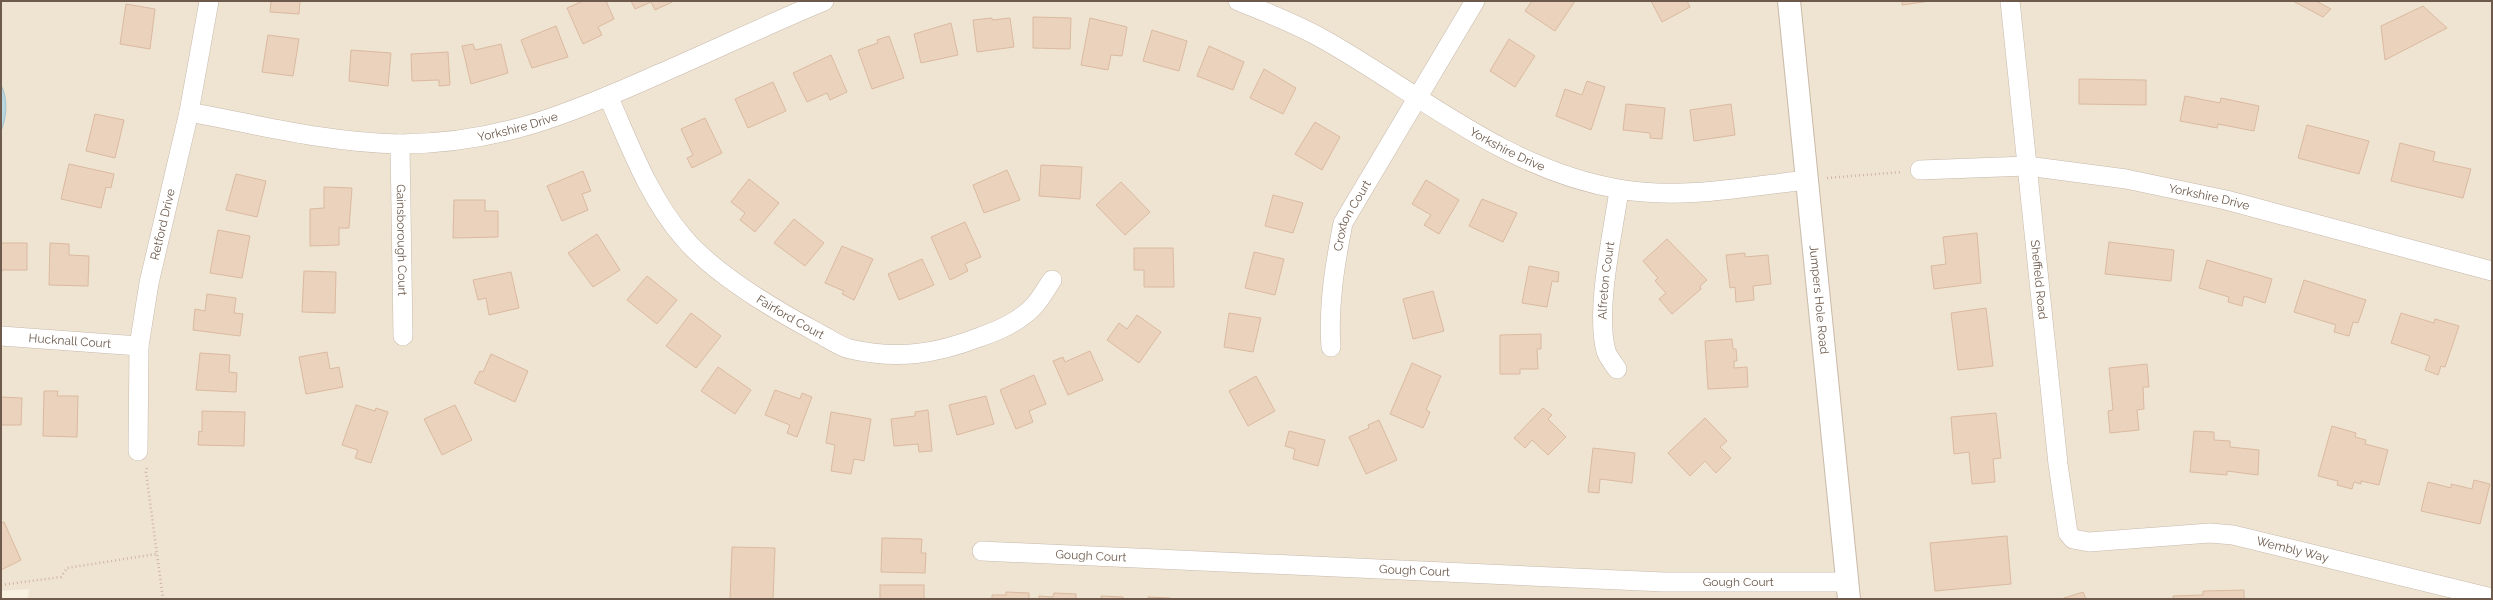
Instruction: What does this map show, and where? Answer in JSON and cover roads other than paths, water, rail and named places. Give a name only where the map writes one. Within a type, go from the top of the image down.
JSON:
[{"type":"main road","name":"Jumpers Hole Road","points":[[1789,1],[1848,591]]},
{"type":"street","name":"Retford Drive","points":[[138,451],[139,346],[149,283],[189,112],[209,1]]},
{"type":"street","name":"Yorkshire Drive","points":[[189,112],[344,140],[400,144],[452,141],[497,134],[551,120],[824,1]]},
{"type":"street","name":"Yorkshire Drive","points":[[1238,1],[1322,39],[1416,98],[1520,159],[1568,178],[1619,190],[1664,194],[1702,192],[1806,180]]},
{"type":"street","name":"Croxton Court","points":[[1331,347],[1329,320],[1343,223],[1475,1]]},
{"type":"street","name":"Sheffield Road","points":[[2010,1],[2065,525],[2073,539],[2089,542]]},
{"type":"street","name":"Fairford Court","points":[[608,96],[647,183],[664,212],[684,238],[704,258],[771,308],[848,349],[884,355],[918,354],[950,348],[997,330],[1017,320],[1034,306],[1052,280]]},
{"type":"street","name":"Gainsborough Court","points":[[400,144],[403,336]]},
{"type":"street","name":"Yorkshire Drive","points":[[1920,170],[2027,166],[2126,179],[2226,200],[2492,271]]},
{"type":"street","name":"Alfreton Court","points":[[1617,369],[1606,353],[1602,335],[1602,306],[1619,190]]},
{"type":"street","name":"Hucknall Court","points":[[1,336],[139,346]]},
{"type":"street","name":"Wembly Way","points":[[2089,542],[2210,533],[2228,534],[2470,596],[2492,598]]},
{"type":"street","name":"Gough Court","points":[[982,551],[1848,591]]},
{"type":"water","points":[[1,85],[5,96],[6,108],[5,120],[1,131]]}]
